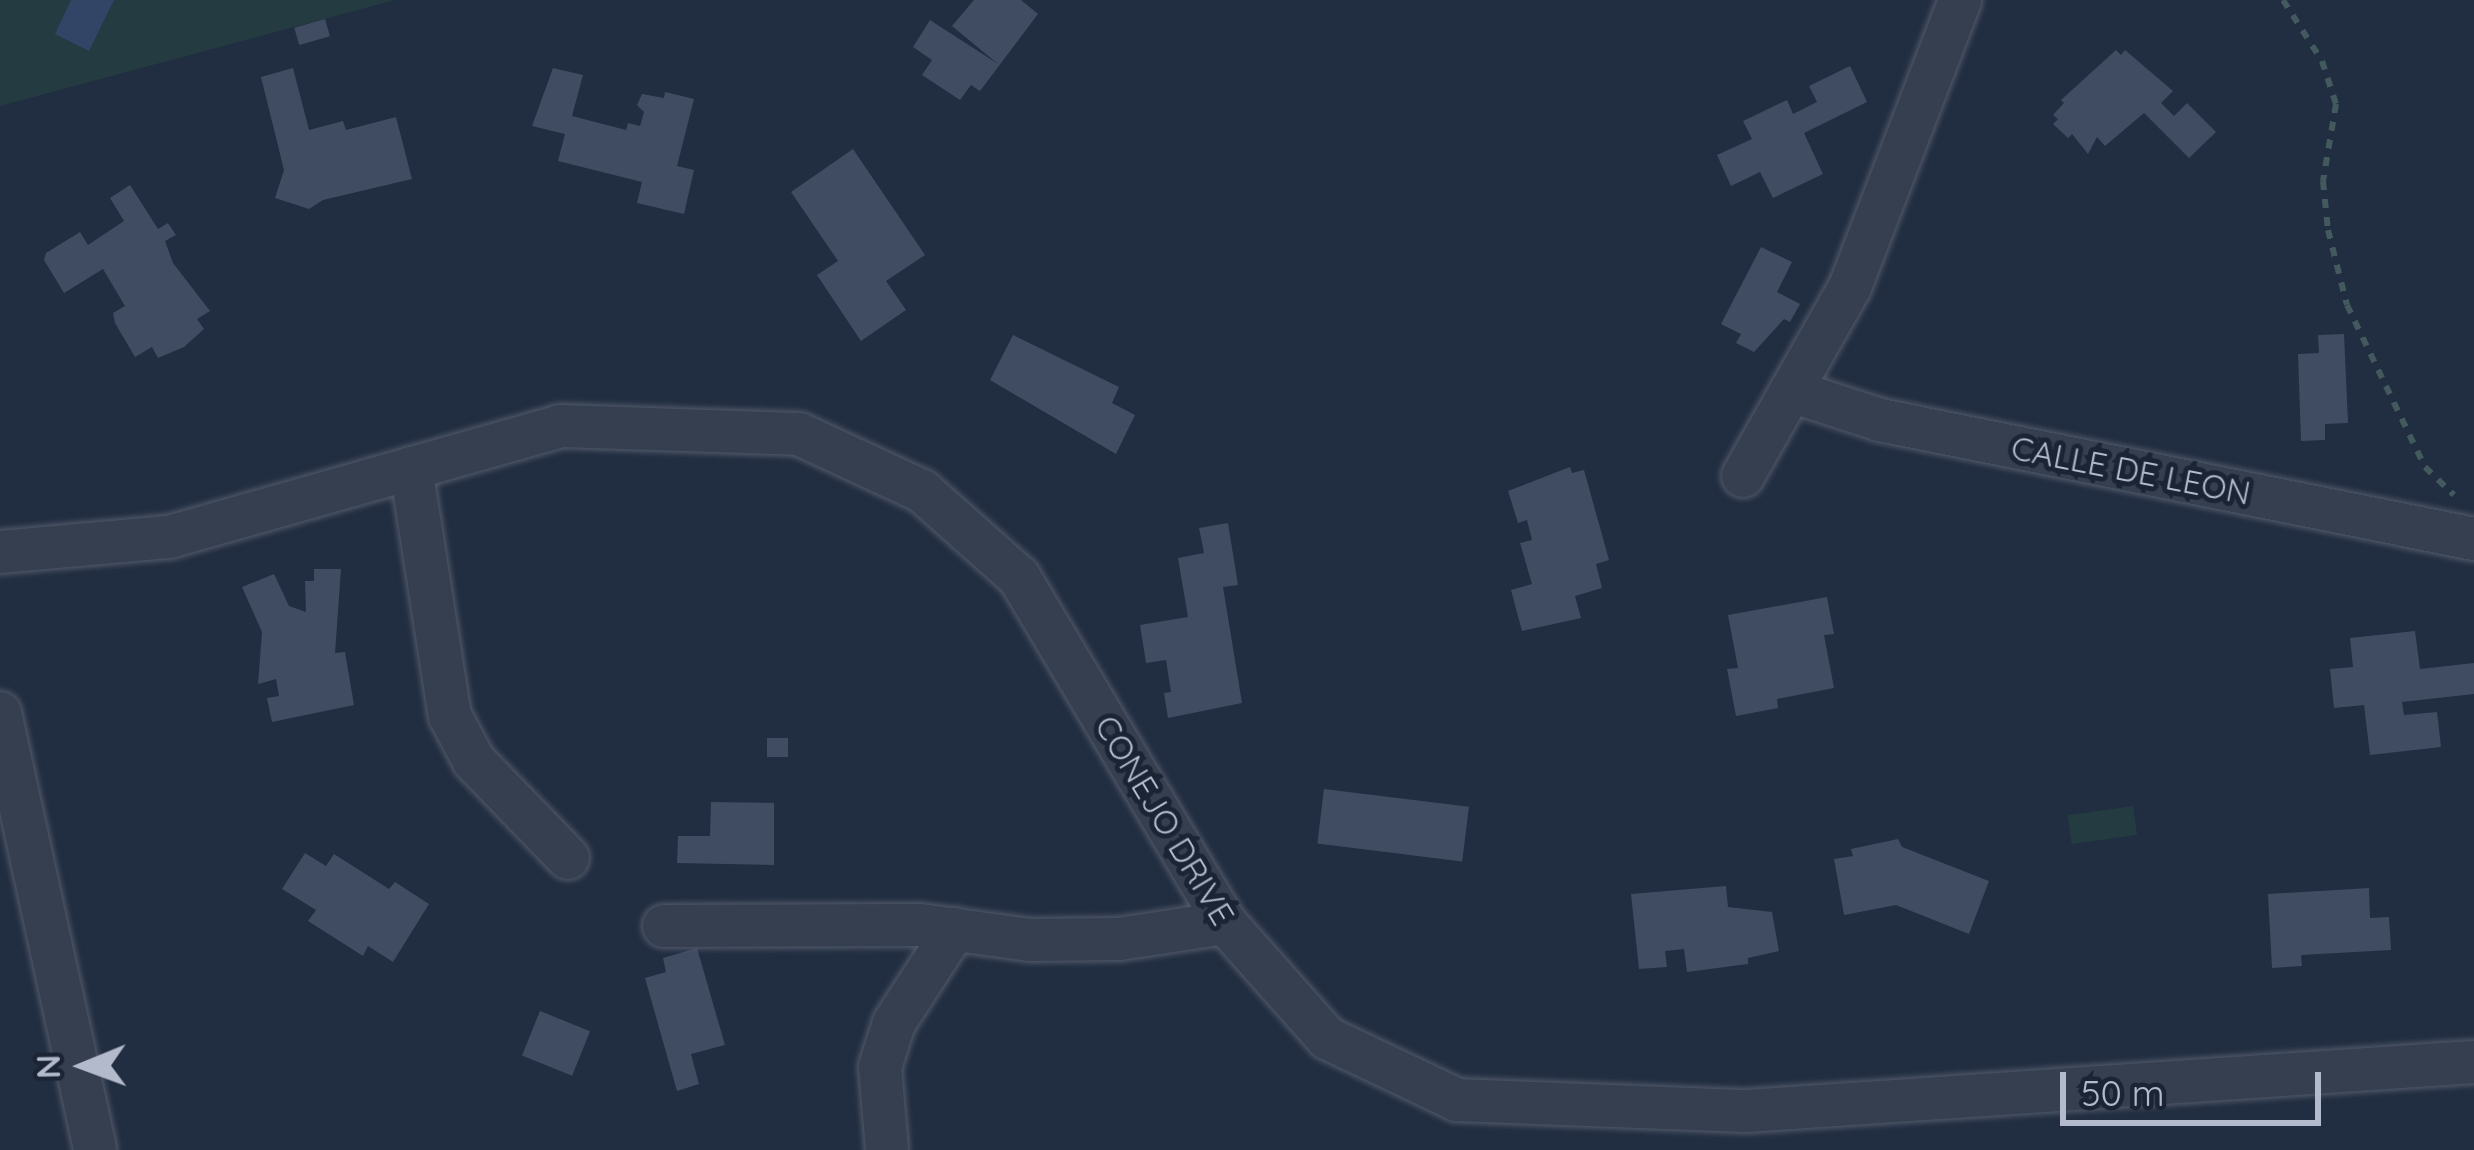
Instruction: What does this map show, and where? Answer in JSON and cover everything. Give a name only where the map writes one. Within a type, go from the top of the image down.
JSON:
[{"type":"street","points":[[1743,476],[1850,286],[1960,0]]},
{"type":"street","name":"CALLE DE LEON","points":[[1791,391],[1880,420],[2468,519]]},
{"type":"street","name":"CONEJO DRIVE","points":[[0,551],[169,536],[560,426],[799,434],[922,491],[1019,577],[1225,923],[1327,1038],[1457,1100],[1753,1130],[2474,1063]]},
{"type":"street","points":[[411,468],[450,716],[474,761],[568,858]]},
{"type":"street","points":[[0,713],[95,1150]]},
{"type":"street","points":[[664,926],[920,925],[1030,940],[1119,939],[1225,923]]},
{"type":"street","points":[[886,1150],[880,1067],[894,1023],[955,929]]},
{"type":"path","points":[[2283,0],[2322,61],[2336,104],[2323,181],[2328,230],[2348,305],[2425,467],[2468,519]]},
{"type":"green space","points":[[0,0],[395,0],[0,106]]},
{"type":"green space","points":[[2133,806],[2137,835],[2072,844],[2068,815]]},
{"type":"water","points":[[71,0],[114,0],[89,51],[55,34]]},
{"type":"building","points":[[974,0],[1021,0],[1038,14],[980,91],[971,85],[960,100],[922,75],[932,60],[913,47],[930,20],[998,64],[952,26]]},
{"type":"building","points":[[325,19],[330,36],[299,45],[294,28]]},
{"type":"building","points":[[2116,50],[2121,55],[2125,50],[2173,91],[2161,103],[2174,116],[2187,103],[2216,132],[2189,158],[2144,113],[2105,146],[2097,137],[2088,154],[2072,134],[2068,138],[2053,124],[2058,119],[2053,115],[2064,103],[2061,100]]},
{"type":"building","points":[[1850,66],[1867,102],[1804,133],[1823,174],[1773,198],[1760,172],[1731,186],[1717,155],[1752,139],[1743,121],[1787,100],[1793,114],[1817,102],[1809,86]]},
{"type":"building","points":[[293,68],[309,130],[343,121],[346,130],[396,117],[412,179],[323,200],[309,209],[275,198],[284,170],[261,77]]},
{"type":"building","points":[[553,68],[583,75],[572,116],[626,130],[628,123],[640,126],[644,112],[637,105],[642,94],[664,98],[665,92],[694,99],[677,166],[694,170],[684,214],[637,203],[642,182],[558,161],[565,134],[532,126]]},
{"type":"building","points":[[853,149],[925,255],[886,281],[906,310],[861,341],[817,275],[838,261],[791,192]]},
{"type":"building","points":[[130,185],[158,229],[168,223],[176,235],[165,241],[173,263],[210,311],[197,319],[204,329],[184,347],[158,358],[152,347],[135,357],[113,313],[125,306],[103,269],[64,293],[44,260],[46,253],[80,232],[88,245],[124,221],[110,198]]},
{"type":"building","points":[[1761,247],[1792,262],[1777,292],[1800,304],[1790,322],[1784,319],[1754,352],[1736,343],[1741,334],[1721,324]]},
{"type":"building","points":[[2344,334],[2348,423],[2325,424],[2325,440],[2301,441],[2298,354],[2319,353],[2318,335]]},
{"type":"building","points":[[1013,335],[1119,387],[1112,403],[1135,415],[1116,454],[990,380]]},
{"type":"building","points":[[1570,467],[1572,473],[1584,470],[1609,560],[1596,564],[1602,588],[1575,596],[1581,618],[1522,631],[1511,590],[1532,584],[1520,543],[1532,540],[1527,520],[1518,523],[1508,491]]},
{"type":"building","points":[[1228,523],[1238,585],[1223,587],[1242,703],[1168,718],[1164,693],[1171,692],[1166,660],[1146,663],[1140,625],[1188,617],[1178,558],[1204,553],[1199,528]]},
{"type":"building","points":[[314,569],[341,569],[335,653],[345,652],[354,705],[272,722],[267,698],[279,696],[276,679],[258,684],[262,632],[242,587],[274,574],[289,606],[306,612],[305,581],[314,581]]},
{"type":"building","points":[[1827,597],[1834,634],[1824,635],[1834,688],[1777,699],[1778,708],[1736,716],[1727,669],[1738,668],[1728,615]]},
{"type":"building","points":[[2415,631],[2420,669],[2474,663],[2474,694],[2402,702],[2404,715],[2437,712],[2441,747],[2370,755],[2364,705],[2334,708],[2330,669],[2353,667],[2350,638]]},
{"type":"building","points":[[767,738],[788,738],[788,757],[767,757]]},
{"type":"building","points":[[1324,789],[1469,807],[1462,861],[1317,844]]},
{"type":"building","points":[[711,802],[774,803],[774,865],[677,863],[678,836],[710,836]]},
{"type":"building","points":[[1898,839],[1902,847],[1989,881],[1969,934],[1896,905],[1844,915],[1834,859],[1853,856],[1851,849]]},
{"type":"building","points":[[305,853],[326,866],[334,854],[389,889],[395,882],[429,904],[393,962],[368,946],[363,956],[308,921],[316,910],[282,889]]},
{"type":"building","points":[[1726,886],[1728,907],[1772,912],[1779,951],[1748,958],[1748,964],[1687,972],[1684,949],[1665,951],[1667,967],[1639,969],[1631,894]]},
{"type":"building","points":[[2369,888],[2370,918],[2389,917],[2391,950],[2301,955],[2302,966],[2272,968],[2268,894]]},
{"type":"building","points":[[697,948],[725,1045],[691,1054],[699,1084],[677,1091],[645,978],[666,972],[663,958]]},
{"type":"building","points":[[540,1011],[590,1031],[572,1076],[522,1056]]}]
